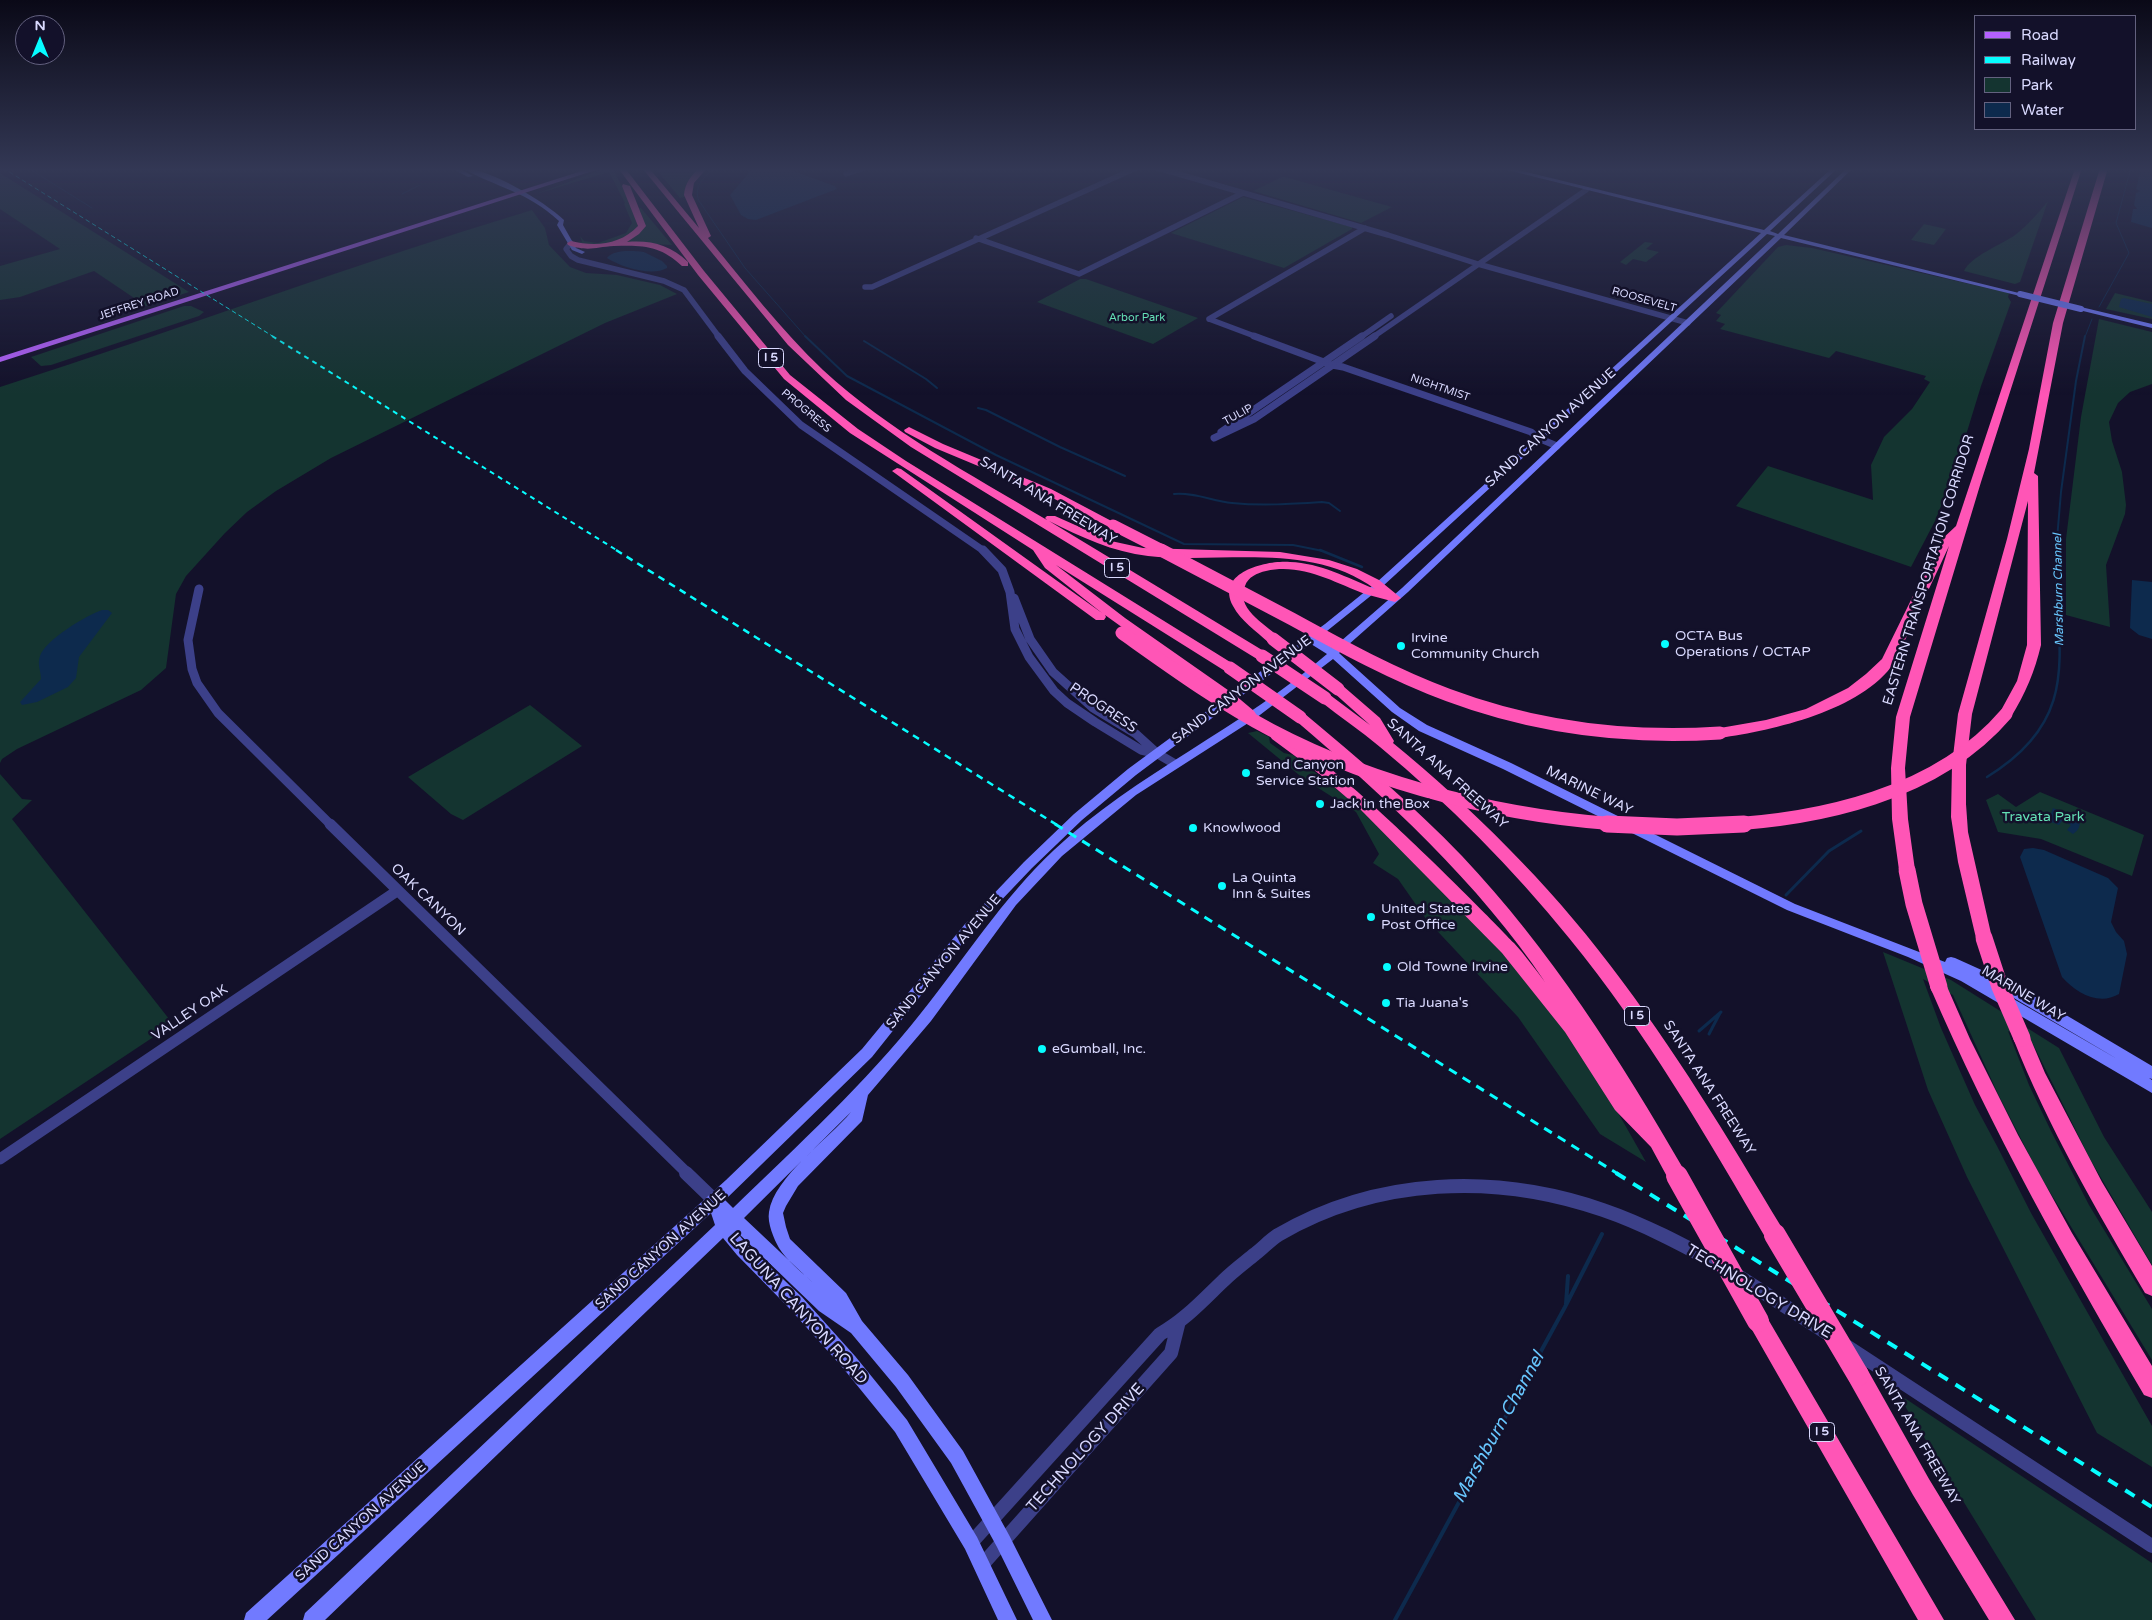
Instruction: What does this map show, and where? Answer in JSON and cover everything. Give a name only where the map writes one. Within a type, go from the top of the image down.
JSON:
[{"type":"highway","points":[[572,244],[586,248],[609,244]]},
{"type":"highway","name":"I 5","points":[[679,244],[787,378],[854,431],[875,445],[1230,668],[1300,717],[1366,773],[1456,860],[1535,953],[1634,1100],[1758,1321],[1932,1620]]},
{"type":"highway","name":"SANTA ANA FREEWAY","points":[[707,244],[791,343],[834,386],[865,412],[971,479],[1262,656],[1325,698],[1393,750],[1481,832],[1575,934],[1618,989],[1687,1089],[1858,1375],[1921,1487],[2002,1620]]},
{"type":"highway","name":"EASTERN TRANSPORTATION CORRIDOR","points":[[2054,244],[1924,643],[1903,717],[1898,768],[1900,819],[1914,904],[1939,986],[1965,1051],[2011,1143],[2070,1251],[2152,1387]]},
{"type":"highway","points":[[2081,244],[2058,322],[2034,449],[2013,539],[1965,714],[1958,768],[1959,819],[1972,890],[1984,938],[2000,987],[2037,1076],[2095,1189],[2152,1286]]},
{"type":"highway","points":[[582,252],[626,245],[657,246],[673,251],[687,266],[701,273]]},
{"type":"highway","points":[[834,386],[939,446],[1020,479],[1113,525],[1394,672],[1446,695],[1484,708],[1527,719],[1593,731],[1664,736],[1720,733],[1770,725],[1806,715],[1835,702],[1874,676],[1888,661],[1946,541],[1963,522]]},
{"type":"highway","points":[[875,445],[891,467],[1122,633],[1230,708],[1293,742],[1394,781],[1463,800],[1527,813],[1603,822],[1694,826],[1797,817],[1844,807],[1910,784],[1942,769],[1982,741],[2006,714],[2023,682],[2034,646],[2034,449]]},
{"type":"highway","points":[[971,479],[1090,536],[1122,548],[1156,554],[1296,555],[1326,562],[1396,598]]},
{"type":"highway","points":[[1036,546],[1049,566],[1121,621],[1230,698],[1323,769],[1365,805],[1508,948],[1571,1027],[1622,1104],[1658,1141]]},
{"type":"highway","points":[[1375,588],[1306,566],[1277,565],[1258,569],[1240,581],[1236,590],[1236,599],[1244,612],[1274,639],[1338,689],[1375,721],[1393,750]]},
{"type":"highway","points":[[1957,1546],[2011,1620]]},
{"type":"main road","name":"JEFFREY ROAD","points":[[0,355],[350,244]]},
{"type":"main road","name":"JEFFREY ROAD","points":[[0,360],[364,244]]},
{"type":"main road","points":[[570,244],[575,250],[582,252]]},
{"type":"main road","points":[[1738,258],[1737,252],[1745,244]]},
{"type":"main road","name":"SAND CANYON AVENUE","points":[[253,1620],[715,1201],[867,1053],[970,927],[1028,865],[1078,817],[1120,782],[1375,588],[1753,244]]},
{"type":"main road","name":"SAND CANYON AVENUE","points":[[312,1620],[862,1092],[926,1017],[1012,902],[1058,853],[1132,792],[1252,716],[1333,653],[1396,598],[1773,244]]},
{"type":"main road","points":[[1741,273],[1750,272],[1775,247],[1782,244],[1796,244],[1848,253]]},
{"type":"main road","points":[[1814,244],[2021,292]]},
{"type":"main road","points":[[1818,244],[2152,324]]},
{"type":"main road","name":"MARINE WAY","points":[[1310,639],[1333,653],[1396,710],[1428,731],[1507,766],[1791,907],[1941,965],[1966,977],[2152,1087]]},
{"type":"main road","name":"MARINE WAY","points":[[1873,939],[1883,939],[1906,946],[1975,971],[2012,990],[2152,1073]]},
{"type":"main road","points":[[857,1327],[840,1299],[785,1244],[776,1220],[779,1204],[793,1181],[857,1116],[862,1092]]},
{"type":"main road","name":"LAGUNA CANYON ROAD","points":[[715,1201],[742,1250],[796,1303],[849,1362],[901,1426],[971,1543],[1008,1620]]},
{"type":"main road","name":"LAGUNA CANYON ROAD","points":[[728,1222],[750,1236],[825,1305],[857,1327],[932,1421],[957,1457],[1044,1620]]},
{"type":"street","name":"PROGRESS","points":[[570,244],[566,249],[571,256],[597,266],[664,281],[684,290],[746,371],[801,425],[904,494],[988,554],[1002,570],[1010,592],[1015,629],[1020,640],[1034,664],[1054,691],[1067,703],[1095,722],[1141,750],[1158,754],[1175,764]]},
{"type":"street","points":[[963,244],[866,284],[865,287],[872,287],[964,244]]},
{"type":"street","points":[[992,244],[1079,274],[1141,244]]},
{"type":"street","name":"NIGHTMIST","points":[[1338,244],[1209,319],[1323,362],[1343,367],[1531,432],[1538,438],[1557,446]]},
{"type":"street","name":"ROOSEVELT","points":[[1414,244],[1687,325]]},
{"type":"street","name":"TULIP","points":[[1475,263],[1236,420],[1214,438],[1246,424],[1503,244]]},
{"type":"street","points":[[582,252],[586,262]]},
{"type":"street","name":"OAK CANYON","points":[[199,589],[192,611],[188,634],[188,654],[192,674],[202,696],[397,892],[715,1201]]},
{"type":"street","name":"VALLEY OAK","points":[[0,1159],[397,892]]},
{"type":"street","name":"TECHNOLOGY DRIVE","points":[[971,1543],[1149,1345],[1160,1334],[1178,1325],[1222,1282],[1277,1236],[1348,1204],[1383,1193],[1428,1187],[1482,1186],[1517,1189],[1558,1196],[1602,1209],[1653,1230],[1722,1266],[2152,1546]]},
{"type":"street","name":"TECHNOLOGY DRIVE","points":[[982,1565],[1171,1353],[1178,1325]]},
{"type":"green space","points":[[52,244],[112,244],[189,292],[146,306],[94,271],[20,297],[0,300],[0,266],[60,249]]},
{"type":"green space","points":[[425,244],[549,244],[570,267],[586,273],[617,275],[660,285],[677,294],[605,323],[331,458],[276,491],[247,512],[186,576],[176,594],[166,668],[141,690],[17,749],[2,759],[0,763],[0,387]]},
{"type":"green space","points":[[583,244],[606,244],[591,246]]},
{"type":"green space","points":[[641,244],[671,244],[672,245]]},
{"type":"green space","points":[[1205,244],[1327,244],[1284,268]]},
{"type":"green space","points":[[1643,244],[1652,244],[1646,249],[1659,252],[1646,262],[1633,259],[1626,265],[1620,262]]},
{"type":"green space","points":[[2001,244],[2033,244],[2020,282],[2015,284],[1964,271],[1973,260]]},
{"type":"green space","points":[[1786,245],[1812,248],[2009,293],[2008,297],[2011,302],[1981,386],[1955,471],[1935,521],[1911,567],[1736,506],[1768,466],[1873,500],[1871,465],[1884,437],[1912,409],[1930,382],[1924,379],[1926,376],[1836,351],[1829,358],[1720,329],[1725,324],[1716,321],[1721,315],[1716,313],[1778,247]]},
{"type":"green space","name":"Arbor Park","points":[[1080,279],[1086,279],[1198,318],[1153,344],[1037,302]]},
{"type":"green space","points":[[2115,293],[2152,302],[2152,319],[2106,309]]},
{"type":"green space","points":[[184,306],[191,306],[204,312],[199,316],[51,365],[41,366],[31,357]]},
{"type":"green space","points":[[2099,319],[2152,332],[2152,384],[2130,392],[2118,403],[2109,422],[2112,441],[2122,472],[2126,505],[2125,514],[2106,565],[2110,627],[2066,615],[2066,539],[2081,417]]},
{"type":"green space","points":[[530,705],[582,746],[463,820],[451,814],[408,777]]},
{"type":"green space","points":[[1257,731],[1269,737],[1270,743],[1284,753],[1293,755],[1368,814],[1493,937],[1547,1005],[1600,1081],[1646,1162],[1600,1134],[1518,1017],[1426,919],[1398,879],[1373,863],[1379,854],[1356,812],[1304,779],[1248,733]]},
{"type":"green space","points":[[0,774],[22,799],[32,800],[12,819],[173,1024],[0,1139]]},
{"type":"green space","name":"Travata Park","points":[[2040,792],[2144,835],[2132,876],[2041,839],[1998,832],[1986,800],[1998,794],[2016,807]]},
{"type":"green space","points":[[1883,952],[1951,980],[2059,1048],[2104,1137],[2152,1212],[2152,1265],[2090,1159],[2033,1044],[2008,1031],[2029,1085],[2089,1205],[2152,1309],[2152,1360],[2039,1174],[1998,1094],[1953,995],[1923,979],[1941,1028],[1975,1105],[2031,1213],[2152,1426],[2152,1467],[2097,1433],[1967,1177],[1928,1090]]},
{"type":"green space","points":[[1897,1393],[2152,1563],[2152,1620],[2036,1620]]},
{"type":"water","points":[[619,252],[644,252],[662,261],[667,268],[653,272],[637,270],[620,265],[607,258]]},
{"type":"water","points":[[2121,299],[2152,304],[2152,317],[2119,307]]},
{"type":"water","points":[[2132,580],[2152,582],[2152,639],[2139,635],[2130,628]]},
{"type":"water","points":[[102,610],[108,610],[112,613],[79,657],[76,678],[68,687],[37,702],[22,705],[20,702],[41,679],[39,662],[43,650],[67,629]]},
{"type":"water","points":[[2053,808],[2062,812],[2064,818],[2071,821],[2073,814],[2079,816],[2079,826],[2073,834],[2067,830],[2071,825],[2062,821],[2059,825],[2048,821]]},
{"type":"water","points":[[2024,849],[2044,850],[2108,878],[2118,888],[2111,922],[2116,932],[2124,941],[2127,954],[2119,994],[2104,999],[2088,996],[2074,988],[2062,977],[2020,857]]},
{"type":"waterway","points":[[728,244],[745,268],[806,337]]},
{"type":"waterway","name":"Marshburn Channel","points":[[2099,307],[2129,253],[2125,244]]},
{"type":"waterway","name":"Marshburn Channel","points":[[2085,337],[2092,319]]},
{"type":"waterway","name":"Marshburn Channel","points":[[2056,551],[2061,492],[2076,381],[2085,336]]},
{"type":"waterway","points":[[806,337],[847,376],[996,455],[1184,544],[1293,545],[1322,551]]},
{"type":"waterway","points":[[864,341],[926,379],[937,388]]},
{"type":"waterway","points":[[978,408],[986,410],[1060,447],[1125,476]]},
{"type":"waterway","points":[[1174,494],[1189,494],[1243,504],[1322,502],[1329,503],[1340,511]]},
{"type":"waterway","points":[[1322,551],[1362,567]]},
{"type":"waterway","name":"Marshburn Channel","points":[[1987,777],[2019,754],[2040,729],[2052,704],[2058,677],[2060,648],[2056,551]]},
{"type":"waterway","name":"Marshburn Channel","points":[[1786,895],[1829,851],[1861,831]]},
{"type":"waterway","points":[[1699,1031],[1721,1012]]},
{"type":"waterway","name":"Marshburn Channel","points":[[1709,1034],[1720,1013]]},
{"type":"waterway","name":"Marshburn Channel","points":[[1395,1620],[1565,1307],[1602,1234]]},
{"type":"waterway","points":[[1566,1304],[1568,1276]]},
{"type":"railway","points":[[124,244],[274,337]]},
{"type":"railway","points":[[272,336],[618,551]]},
{"type":"railway","points":[[616,550],[1057,825]]},
{"type":"railway","points":[[1055,824],[1618,1174]]},
{"type":"railway","points":[[1616,1173],[2152,1507]]},
{"type":"place","name":"OCTA Bus Operations / OCTAP","points":[[1665,644]]},
{"type":"place","name":"Irvine Community Church","points":[[1401,646]]},
{"type":"place","name":"Sand Canyon Service Station","points":[[1246,773]]},
{"type":"place","name":"Jack in the Box","points":[[1320,804]]},
{"type":"place","name":"Knowlwood","points":[[1193,828]]},
{"type":"place","name":"La Quinta Inn & Suites","points":[[1222,886]]},
{"type":"place","name":"United States Post Office","points":[[1371,917]]},
{"type":"place","name":"Old Towne Irvine","points":[[1387,967]]},
{"type":"place","name":"Tia Juana's","points":[[1386,1003]]},
{"type":"place","name":"eGumball, Inc.","points":[[1042,1049]]}]
